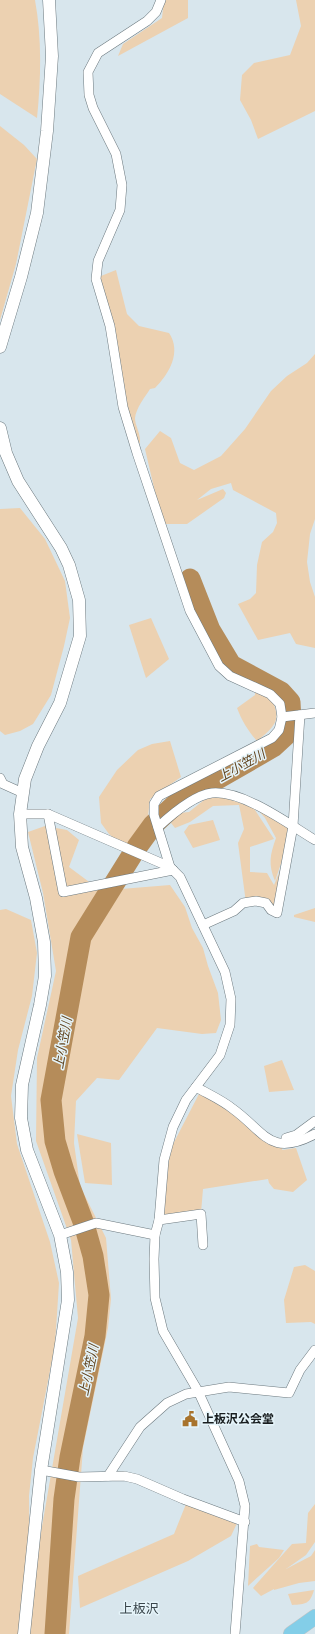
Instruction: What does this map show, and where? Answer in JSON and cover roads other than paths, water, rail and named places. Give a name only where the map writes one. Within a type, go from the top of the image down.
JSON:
[{"type":"main road","points":[[291,1634],[315,1617]]},
{"type":"street","points":[[0,347],[21,277],[37,213],[47,131],[52,56],[49,0]]},
{"type":"street","points":[[161,0],[156,12],[147,21],[98,53],[88,72],[90,96],[93,108],[116,154],[122,185],[120,210],[98,260],[96,279],[110,326],[123,407],[136,453],[190,611],[219,666],[230,676],[270,694],[280,704],[284,717],[278,730],[272,738],[159,796],[154,804],[154,815],[172,868],[180,877],[225,972],[231,999],[230,1025],[220,1055],[186,1100],[173,1127],[166,1153],[160,1193],[154,1259],[155,1298],[163,1331],[198,1391],[239,1481],[245,1506],[235,1634]]},
{"type":"street","points":[[0,428],[6,453],[18,481],[61,548],[69,565],[79,600],[80,636],[60,703],[38,746],[25,779],[20,814],[22,847],[36,898],[44,942],[45,976],[22,1085],[21,1118],[27,1150],[64,1234],[68,1300],[42,1470],[24,1634]]},
{"type":"street","points":[[284,717],[315,713]]},
{"type":"street","points":[[203,925],[234,911],[243,903],[256,901],[266,904],[271,910],[277,913],[292,826],[298,715]]},
{"type":"street","points":[[0,778],[3,784],[23,793]]},
{"type":"street","points":[[159,830],[174,812],[192,801],[211,793],[222,793],[262,807],[315,840]]},
{"type":"street","points":[[20,814],[48,814],[172,868]]},
{"type":"street","points":[[48,814],[63,892],[128,879],[172,868]]},
{"type":"street","points":[[196,1087],[233,1108],[258,1132],[273,1142],[286,1143],[304,1140],[315,1134]]},
{"type":"street","points":[[267,1138],[290,1138],[315,1121]]},
{"type":"street","points":[[158,1220],[201,1214],[203,1245]]},
{"type":"street","points":[[64,1234],[96,1224],[155,1236]]},
{"type":"street","points":[[108,1476],[140,1428],[167,1403],[186,1394],[229,1387],[289,1393],[300,1370],[315,1350]]},
{"type":"street","points":[[42,1470],[79,1477],[124,1476],[137,1479],[183,1499],[244,1522]]},
{"type":"waterway","name":"上小笠川","points":[[55,1634],[64,1499],[70,1457],[95,1336],[99,1295],[93,1256],[84,1224],[64,1171],[55,1141],[51,1100],[81,937],[137,847],[153,825],[179,801],[273,747],[286,735],[291,721],[290,702],[281,692],[231,665],[210,630],[190,579]]},
{"type":"place","name":"上板沢公会堂","points":[[190,1419]]},
{"type":"district","name":"上板沢","points":[[139,1608]]}]
